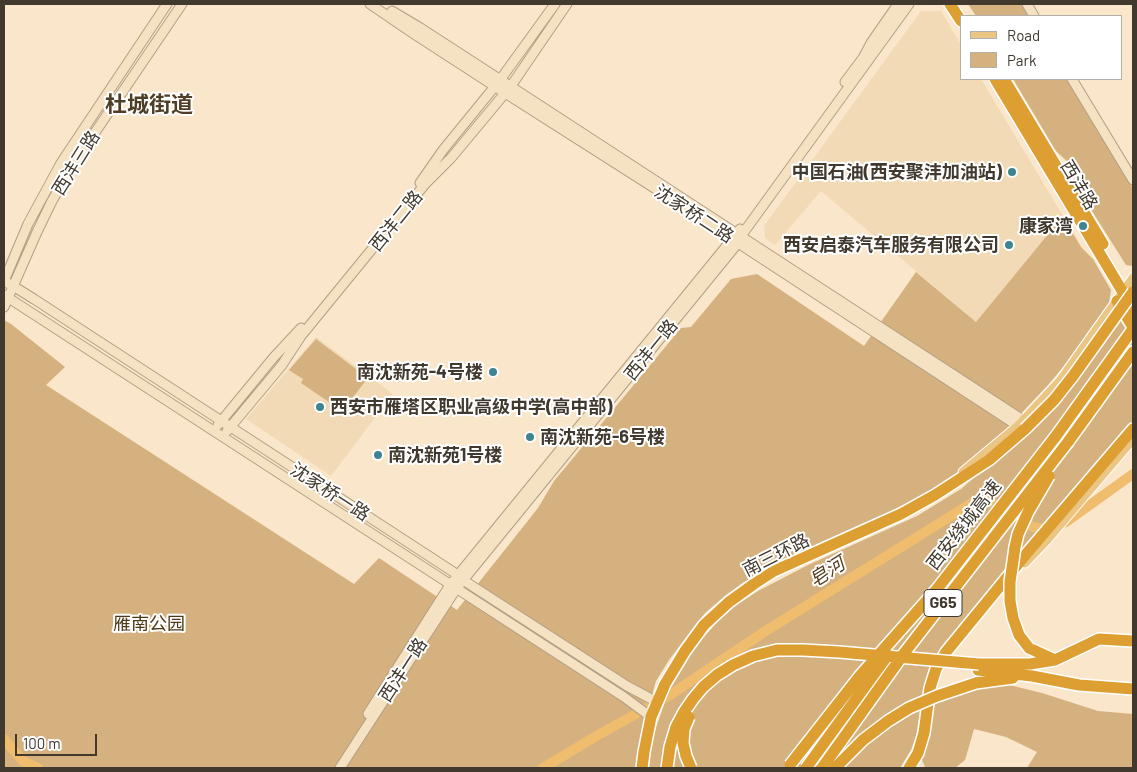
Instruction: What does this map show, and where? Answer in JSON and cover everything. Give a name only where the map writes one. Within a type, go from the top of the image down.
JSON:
[{"type":"highway","points":[[950,4],[960,19]]},
{"type":"highway","points":[[959,4],[966,15]]},
{"type":"highway","name":"西沣路","points":[[996,80],[1129,288]]},
{"type":"highway","name":"西沣路","points":[[1005,80],[1129,288],[1133,310]]},
{"type":"highway","points":[[1129,288],[1133,328]]},
{"type":"highway","name":"南三环路","points":[[642,768],[647,733],[657,702],[684,650],[704,625],[729,602],[774,572],[893,518],[935,495],[989,460],[1022,425],[1054,400],[1073,376],[1129,288]]},
{"type":"highway","name":"西安绕城高速","points":[[806,768],[867,682],[937,589],[1056,436],[1133,328]]},
{"type":"highway","name":"西安绕城高速","points":[[822,768],[905,652],[1068,442],[1133,352]]},
{"type":"highway","points":[[910,768],[918,753],[924,733],[930,688],[936,670],[946,652],[1027,553],[1133,429]]},
{"type":"highway","points":[[1055,660],[1030,648],[1019,635],[1010,601],[1010,582],[1014,547],[1018,534],[1028,512],[1068,442]]},
{"type":"highway","points":[[786,768],[859,677],[937,589]]},
{"type":"highway","points":[[691,768],[683,743],[684,730],[688,718],[698,704],[716,685],[732,674],[750,665],[774,658],[802,657],[978,667],[1030,664],[1055,660],[1099,639],[1133,641]]},
{"type":"highway","points":[[667,768],[670,747],[676,727],[693,698],[703,687],[733,665],[753,656],[777,650],[839,652],[978,667],[1079,686],[1133,689]]},
{"type":"highway","points":[[835,768],[863,740],[909,708],[976,683],[1032,676]]},
{"type":"main road","name":"西沣三路","points":[[4,281],[28,224],[61,163],[167,4]]},
{"type":"main road","name":"西沣三路","points":[[4,307],[6,297],[13,286],[36,232],[71,168],[182,4]]},
{"type":"main road","name":"沈家桥二路","points":[[370,4],[414,34],[498,83]]},
{"type":"main road","name":"沈家桥二路","points":[[380,4],[419,27],[508,90],[1022,425]]},
{"type":"main road","name":"西沣二路","points":[[213,431],[274,357],[296,334],[422,180],[443,150],[498,83],[555,4]]},
{"type":"main road","name":"西沣二路","points":[[222,437],[282,365],[301,336],[426,183],[451,158],[508,90],[568,4]]},
{"type":"main road","name":"西沣一路","points":[[737,238],[863,58],[871,42],[898,4]]},
{"type":"main road","name":"西沣一路","points":[[332,768],[453,587],[737,238],[909,4]]},
{"type":"main road","points":[[1027,4],[1033,15]]},
{"type":"main road","points":[[1073,80],[1133,177]]},
{"type":"main road","name":"沈家桥一路","points":[[4,281],[627,686],[657,702]]},
{"type":"main road","name":"南三环路","points":[[1022,425],[1060,380],[1129,288]]},
{"type":"main road","name":"沈家桥一路","points":[[6,297],[624,697],[651,717]]},
{"type":"main road","points":[[990,599],[1046,541],[1133,439]]},
{"type":"main road","name":"西沣一路","points":[[340,768],[453,587]]},
{"type":"shaded area","points":[[921,11],[941,11],[960,43],[960,80],[982,80],[1063,216],[976,322],[821,191],[775,245],[765,238],[764,226]]},
{"type":"shaded area","name":"西安市雁塔区职业高级中学(高中部)","points":[[316,337],[393,394],[331,476],[246,419]]},
{"type":"green space","points":[[968,4],[1022,4],[1029,15],[975,15]]},
{"type":"green space","points":[[1014,80],[1069,80],[1130,181],[1133,191],[1133,266],[1126,265],[1087,203],[1083,187],[1069,163],[1056,151]]},
{"type":"green space","name":"雁南公园","points":[[1063,216],[1081,247],[1093,259],[1111,290],[1109,303],[1064,366],[1000,436],[962,470],[945,482],[890,512],[820,543],[744,582],[705,613],[669,660],[656,681],[642,730],[639,768],[4,768],[4,320],[65,367],[46,385],[354,584],[379,558],[457,610],[538,508],[554,481],[681,328],[691,327],[731,279],[757,274],[864,346],[916,272],[976,322]]},
{"type":"green space","points":[[1120,320],[1133,340],[1133,422],[937,654],[928,672],[916,737],[911,750],[900,768],[649,768],[653,736],[670,688],[688,655],[727,611],[758,591],[808,565],[917,516],[961,489],[1036,424],[1069,388]]},
{"type":"green space","points":[[316,339],[368,378],[342,411],[301,383],[303,379],[289,370]]},
{"type":"green space","points":[[1005,684],[1042,693],[1098,711],[1133,714],[1133,768],[1027,768],[1037,752],[1006,737],[974,729],[965,760],[955,768],[925,767],[922,760],[935,703],[971,691]]},
{"type":"waterway","name":"皂河","points":[[543,768],[670,695],[764,632],[972,503],[988,500],[1033,527],[1045,529],[1066,522],[1133,474]]},
{"type":"waterway","name":"皂河","points":[[4,739],[23,761],[38,768]]},
{"type":"place","name":"中国石油(西安聚沣加油站)","points":[[1012,172]]},
{"type":"place","name":"康家湾","points":[[1083,226]]},
{"type":"place","name":"西安启泰汽车服务有限公司","points":[[1009,245]]},
{"type":"place","name":"南沈新苑-4号楼","points":[[493,372]]},
{"type":"place","name":"西安市雁塔区职业高级中学(高中部)","points":[[320,407]]},
{"type":"place","name":"南沈新苑-6号楼","points":[[530,437]]},
{"type":"place","name":"南沈新苑1号楼","points":[[378,455]]},
{"type":"district","name":"杜城街道","points":[[149,105]]}]
